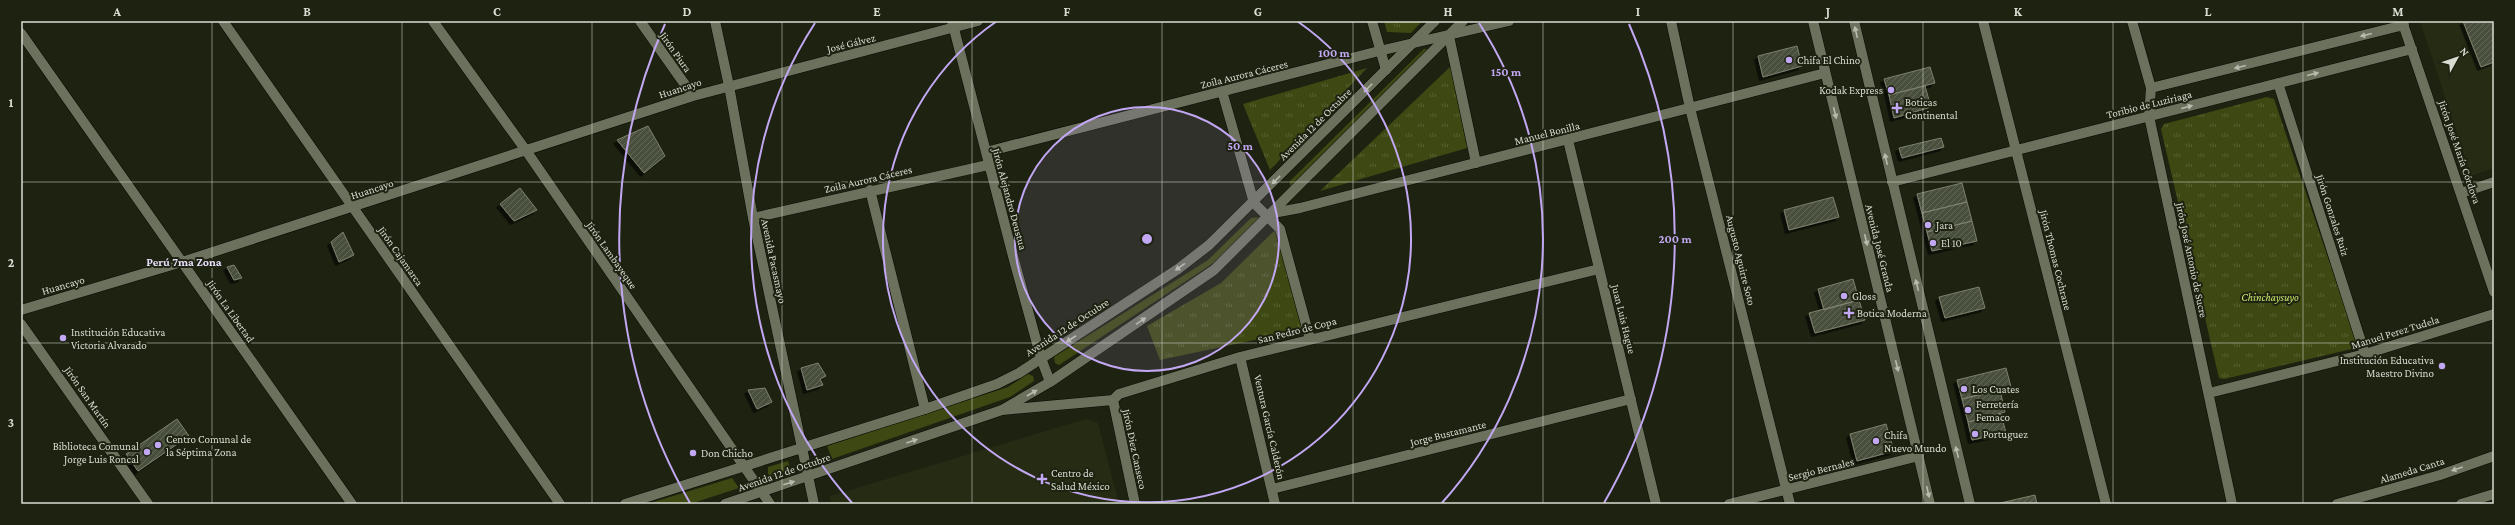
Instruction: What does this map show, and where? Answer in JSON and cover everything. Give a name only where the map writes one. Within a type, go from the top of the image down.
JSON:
[{"type":"street","name":"Jirón Cajamarca","points":[[223,21],[560,504]]},
{"type":"street","name":"Jirón Lambayeque","points":[[433,21],[527,152],[770,504]]},
{"type":"street","name":"Jirón Piura","points":[[640,21],[693,96]]},
{"type":"street","name":"Avenida Pacasmayo","points":[[715,21],[800,448],[814,504]]},
{"type":"street","name":"José Gálvez","points":[[729,86],[953,25],[978,21]]},
{"type":"street","points":[[1372,21],[1379,51],[1386,70]]},
{"type":"street","name":"Avenida 12 de Octubre","points":[[625,504],[743,465],[924,409],[997,384],[1041,358],[1178,269],[1209,245],[1254,203],[1435,21]]},
{"type":"street","name":"Avenida 12 de Octubre","points":[[725,504],[1002,410],[1050,382],[1208,274],[1271,215],[1463,21]]},
{"type":"street","name":"Zoila Aurora Cáceres","points":[[986,152],[1379,51],[1509,21]]},
{"type":"street","name":"Augusto Aguirre Soto","points":[[1671,21],[1690,108],[1790,504]]},
{"type":"street","name":"Avenida José Granda","points":[[1813,21],[1930,504]]},
{"type":"street","points":[[1854,21],[1970,504]]},
{"type":"street","name":"Jirón Thomas Cochrane","points":[[1984,21],[2015,151],[2106,504]]},
{"type":"street","name":"Jirón José Antonio de Sucre","points":[[2132,21],[2151,88],[2149,116],[2232,504]]},
{"type":"street","name":"Toribio de Luziriaga","points":[[2151,88],[2403,23]]},
{"type":"street","name":"Jirón José María Córdova","points":[[2403,23],[2494,292]]},
{"type":"street","name":"Jirón Alejandro Deustua","points":[[953,25],[986,152],[988,165],[1041,358],[1050,382]]},
{"type":"street","name":"Jirón La Libertad","points":[[21,33],[352,504]]},
{"type":"street","points":[[1448,36],[1476,163]]},
{"type":"street","name":"Toribio de Luziriaga","points":[[1892,182],[2412,49]]},
{"type":"street","name":"Manuel Bonilla","points":[[1271,215],[1825,73]]},
{"type":"street","name":"Jirón Gonzales Ruiz","points":[[2278,83],[2365,354]]},
{"type":"street","name":"Huancayo","points":[[21,310],[182,262],[353,208],[527,152],[693,96],[729,86]]},
{"type":"street","points":[[1222,92],[1254,203],[1271,215],[1280,229],[1310,339]]},
{"type":"street","name":"Juan Luis Hague","points":[[1568,140],[1656,504]]},
{"type":"street","name":"Zoila Aurora Cáceres","points":[[753,218],[870,190],[988,165]]},
{"type":"street","points":[[2461,193],[2494,182]]},
{"type":"street","points":[[870,190],[924,409]]},
{"type":"street","name":"San Pedro de Copa","points":[[1002,410],[1113,400],[1119,394],[1240,356],[1599,269]]},
{"type":"street","name":"Manuel Perez Tudela","points":[[2209,393],[2365,354],[2494,314]]},
{"type":"street","name":"Jirón San Martín","points":[[21,324],[148,504]]},
{"type":"street","name":"Ventura García Calderón","points":[[1240,356],[1275,504]]},
{"type":"street","name":"Jorge Bustamante","points":[[1272,490],[1631,399]]},
{"type":"street","name":"Jirón Diez Canseco","points":[[1113,400],[1135,504]]},
{"type":"street","name":"Sergio Bernales","points":[[1729,504],[1919,456]]},
{"type":"street","name":"Alameda Canta","points":[[2337,504],[2440,475],[2494,456]]},
{"type":"street","points":[[2461,504],[2494,494]]},
{"type":"shaded area","points":[[2420,21],[2494,21],[2494,168],[2471,176]]},
{"type":"shaded area","name":"Centro de Salud México","points":[[1086,419],[1098,423],[1119,504],[831,504],[830,496]]},
{"type":"green space","points":[[1384,21],[1422,21],[1411,33],[1387,32]]},
{"type":"green space","points":[[1424,49],[1428,49],[1294,187],[1290,186],[1290,181]]},
{"type":"green space","points":[[1451,66],[1467,148],[1320,191]]},
{"type":"green space","points":[[1367,68],[1270,170],[1243,104]]},
{"type":"green space","name":"Chinchaysuyo","points":[[2267,97],[2274,99],[2357,343],[2356,348],[2224,379],[2219,378],[2161,129],[2164,124]]},
{"type":"green space","points":[[1262,217],[1218,260],[1059,365],[1055,363],[1054,357],[1208,260],[1251,218]]},
{"type":"green space","points":[[1275,230],[1280,232],[1302,330],[1160,360],[1147,326],[1221,283]]},
{"type":"green space","points":[[1028,374],[1033,376],[1034,381],[1010,397],[832,459],[827,446],[1008,387]]},
{"type":"green space","points":[[788,461],[791,471],[770,478],[768,474],[768,467]]},
{"type":"green space","points":[[732,478],[739,488],[690,504],[647,504]]},
{"type":"building","points":[[2463,21],[2494,21],[2494,62],[2481,67]]},
{"type":"building","points":[[1797,46],[1802,66],[1763,77],[1758,56]]},
{"type":"building","points":[[1930,67],[1935,83],[1889,95],[1884,79]]},
{"type":"building","points":[[1925,86],[1931,107],[1894,118],[1889,95]]},
{"type":"building","points":[[648,126],[665,156],[644,173],[617,140]]},
{"type":"building","points":[[1941,138],[1944,147],[1902,158],[1899,148]]},
{"type":"building","points":[[1962,183],[1967,202],[1922,213],[1917,194]]},
{"type":"building","points":[[520,188],[537,210],[514,221],[500,204]]},
{"type":"building","points":[[1833,197],[1839,217],[1789,230],[1784,210]]},
{"type":"building","points":[[1967,202],[1972,221],[1927,232],[1922,213]]},
{"type":"building","points":[[1972,221],[1977,241],[1932,251],[1927,232]]},
{"type":"building","points":[[343,232],[354,255],[339,262],[331,242]]},
{"type":"building","points":[[234,265],[242,278],[234,280],[227,267]]},
{"type":"building","points":[[1853,279],[1859,300],[1824,310],[1818,289]]},
{"type":"building","points":[[1979,287],[1985,308],[1945,318],[1939,297]]},
{"type":"building","points":[[1859,300],[1865,320],[1815,333],[1809,313]]},
{"type":"building","points":[[818,363],[826,376],[820,379],[823,385],[807,390],[801,368]]},
{"type":"building","points":[[2006,368],[2011,387],[1962,399],[1957,380]]},
{"type":"building","points":[[765,388],[772,402],[757,409],[748,390]]},
{"type":"building","points":[[2000,390],[2005,412],[1968,422],[1962,399]]},
{"type":"building","points":[[2001,414],[2006,433],[1972,440],[1968,422]]},
{"type":"building","name":"Centro Comunal de la Séptima Zona","points":[[177,419],[189,436],[138,471],[126,454]]},
{"type":"building","points":[[1886,424],[1894,451],[1857,461],[1850,434]]},
{"type":"building","points":[[2035,495],[2037,504],[1996,504]]},
{"type":"place","name":"Chifa El Chino","points":[[1789,60]]},
{"type":"place","name":"Kodak Express","points":[[1891,90]]},
{"type":"place","name":"Boticas Continental","points":[[1897,108]]},
{"type":"place","name":"Jara","points":[[1928,225]]},
{"type":"place","name":"El 10","points":[[1933,243]]},
{"type":"place","name":"Gloss","points":[[1844,296]]},
{"type":"place","name":"Botica Moderna","points":[[1849,313]]},
{"type":"place","name":"Institución Educativa Victoria Alvarado","points":[[63,338]]},
{"type":"place","name":"Institución Educativa Maestro Divino","points":[[2442,366]]},
{"type":"place","name":"Los Cuates","points":[[1964,389]]},
{"type":"place","name":"Ferretería Femaco","points":[[1968,410]]},
{"type":"place","name":"Portuguez","points":[[1975,434]]},
{"type":"place","name":"Chifa Nuevo Mundo","points":[[1876,441]]},
{"type":"place","name":"Centro Comunal de la Séptima Zona","points":[[158,445]]},
{"type":"place","name":"Biblioteca Comunal Jorge Luis Roncal","points":[[147,452]]},
{"type":"place","name":"Don Chicho","points":[[693,453]]},
{"type":"place","name":"Centro de Salud México","points":[[1042,479]]},
{"type":"district","name":"Perú 7ma Zona","points":[[184,262]]}]
